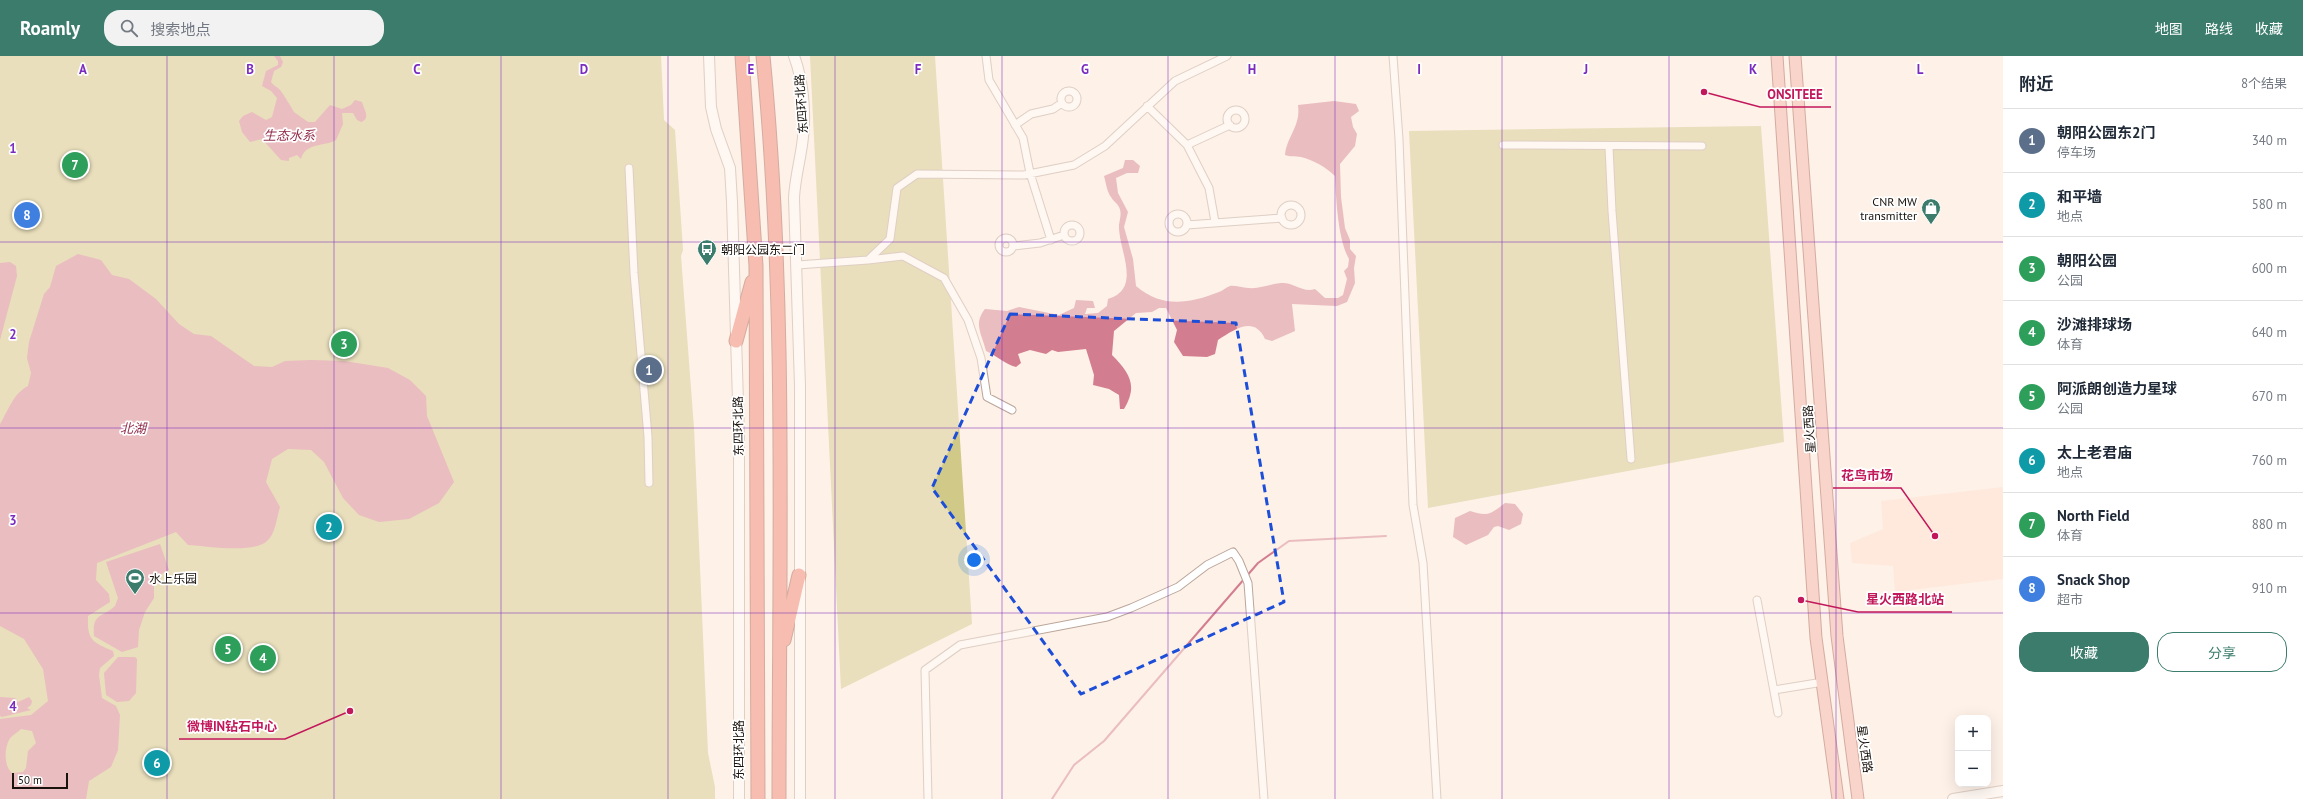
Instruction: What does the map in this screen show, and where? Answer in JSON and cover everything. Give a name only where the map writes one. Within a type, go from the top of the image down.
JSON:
[{"type":"highway","name":"东四环北路","points":[[742,56],[746,95],[756,266],[758,799]]},
{"type":"highway","points":[[763,56],[776,233],[778,314],[779,799]]},
{"type":"highway","points":[[736,341],[756,266]]},
{"type":"highway","points":[[779,661],[799,576]]},
{"type":"main road","name":"星火西路","points":[[1777,56],[1816,638],[1838,799]]},
{"type":"main road","name":"星火西路","points":[[1795,56],[1837,636],[1858,799]]},
{"type":"street","name":"东四环北路","points":[[709,56],[711,107],[716,128],[730,168],[739,436],[739,799]]},
{"type":"street","name":"东四环北路","points":[[794,56],[800,72],[804,118],[803,137],[795,177],[800,386],[800,799]]},
{"type":"street","points":[[986,56],[989,80],[1023,138],[1030,173],[1051,240]]},
{"type":"street","points":[[868,260],[890,238],[897,188],[917,174],[1030,173],[1074,165],[1105,146],[1175,81],[1228,56]]},
{"type":"street","points":[[1393,56],[1399,147],[1413,506],[1423,563],[1437,799]]},
{"type":"street","points":[[1015,125],[1031,114],[1053,109],[1062,103]]},
{"type":"street","points":[[1147,106],[1187,145],[1209,188],[1215,222]]},
{"type":"street","points":[[1187,145],[1230,125]]},
{"type":"street","points":[[1503,145],[1609,147],[1702,146]]},
{"type":"street","points":[[1609,147],[1612,211],[1631,459]]},
{"type":"street","points":[[629,168],[634,273],[648,438],[649,483]]},
{"type":"street","points":[[1187,225],[1282,218]]},
{"type":"street","points":[[1014,246],[1051,240],[1064,235]]},
{"type":"street","points":[[797,265],[904,256],[944,278],[968,320],[980,358],[987,397],[1012,410]]},
{"type":"street","points":[[928,799],[925,670],[960,645],[1107,617],[1131,608],[1178,587],[1208,565],[1232,552],[1239,561],[1248,583],[1264,799]]},
{"type":"street","points":[[1757,600],[1778,713]]},
{"type":"street","points":[[1774,690],[1823,682]]},
{"type":"street","points":[[1953,799],[2003,791]]},
{"type":"highlighted area","points":[[1010,314],[1236,323],[1284,602],[1081,694],[932,488]]},
{"type":"shaded area","points":[[0,56],[661,56],[664,120],[675,130],[683,250],[681,256],[694,428],[708,753],[715,787],[715,799],[0,799]]},
{"type":"shaded area","points":[[810,56],[935,56],[972,624],[841,689]]},
{"type":"shaded area","points":[[1761,126],[1784,442],[1428,508],[1409,131]]},
{"type":"shaded area","points":[[2003,487],[2003,579],[1895,592],[1893,566],[1852,563],[1850,543],[1883,529],[1881,501]]},
{"type":"water","name":"生态水系","points":[[274,56],[280,56],[283,62],[281,67],[274,71],[271,82],[280,90],[294,112],[308,122],[315,122],[330,105],[342,109],[351,105],[355,100],[362,102],[366,118],[361,122],[357,120],[353,113],[342,113],[343,124],[336,140],[311,147],[303,154],[301,159],[297,155],[289,158],[289,161],[281,160],[262,139],[250,142],[242,132],[239,121],[243,116],[252,112],[266,120],[272,117],[277,98],[271,91],[262,86],[266,71],[278,65],[278,61]]},
{"type":"water","points":[[1334,101],[1356,104],[1359,111],[1351,117],[1353,127],[1357,134],[1355,146],[1340,164],[1341,197],[1345,228],[1350,240],[1350,249],[1356,256],[1354,268],[1355,283],[1347,302],[1337,306],[1292,304],[1295,331],[1272,341],[1265,339],[1255,328],[1250,326],[1243,327],[1218,340],[1215,354],[1207,357],[1183,356],[1174,342],[1177,330],[1166,308],[1159,308],[1152,312],[1136,313],[1114,331],[1112,355],[1127,374],[1131,387],[1131,393],[1124,409],[1120,409],[1119,395],[1109,389],[1093,385],[1094,375],[1086,349],[1058,352],[1052,350],[1046,354],[1030,350],[1018,354],[1021,363],[1016,367],[986,351],[979,324],[981,314],[985,309],[1007,311],[1019,307],[1059,315],[1074,308],[1076,300],[1093,301],[1095,308],[1087,308],[1085,314],[1098,313],[1107,306],[1108,299],[1118,294],[1124,287],[1127,278],[1120,235],[1120,209],[1108,193],[1104,176],[1123,168],[1125,160],[1133,160],[1140,166],[1138,173],[1127,173],[1116,178],[1118,193],[1128,212],[1124,227],[1133,259],[1136,286],[1146,293],[1166,301],[1176,302],[1208,296],[1230,286],[1253,288],[1286,283],[1306,290],[1315,289],[1325,298],[1338,298],[1343,295],[1347,279],[1344,271],[1348,267],[1349,259],[1345,251],[1340,230],[1335,176],[1319,164],[1310,160],[1285,155],[1288,142],[1298,119],[1298,105]]},
{"type":"water","name":"北湖","points":[[78,254],[101,260],[112,275],[129,279],[156,299],[179,324],[194,334],[211,336],[254,366],[272,367],[285,361],[311,360],[344,361],[388,368],[410,380],[426,396],[427,416],[454,482],[439,503],[409,519],[379,522],[359,515],[343,498],[324,462],[311,450],[288,449],[272,459],[266,482],[280,507],[274,530],[267,541],[260,545],[251,547],[218,548],[188,545],[176,532],[97,563],[96,580],[109,594],[110,602],[88,616],[88,624],[92,639],[100,645],[113,651],[114,656],[100,668],[99,675],[102,698],[116,706],[120,715],[118,750],[111,767],[89,781],[86,799],[0,799],[0,719],[31,715],[48,701],[43,669],[24,639],[0,626],[0,424],[12,402],[23,389],[28,386],[31,373],[27,358],[29,342],[44,294],[50,287],[56,266]],"holes":[[[21,729],[32,731],[36,743],[28,751],[26,768],[23,772],[12,773],[6,762],[6,748],[9,740]]]},
{"type":"water","points":[[10,262],[16,266],[17,276],[0,340],[0,263]]},
{"type":"water","points":[[1505,503],[1515,504],[1523,514],[1521,524],[1509,530],[1498,526],[1494,527],[1488,535],[1466,545],[1453,537],[1455,518],[1470,511],[1481,514],[1493,512]]},
{"type":"water","name":"水上乐园","points":[[160,544],[169,570],[156,577],[154,585],[154,598],[145,612],[139,630],[138,647],[122,652],[94,636],[96,620],[115,606],[118,598],[106,562]]},
{"type":"water","points":[[118,657],[135,657],[137,659],[136,693],[129,701],[117,702],[106,695],[104,673]]},
{"type":"water","points":[[0,697],[15,698],[18,702],[29,697],[32,701],[31,705],[27,708],[31,710],[2,717],[0,716]]},
{"type":"waterway","points":[[1052,799],[1074,765],[1104,741],[1258,563],[1289,541],[1386,536]]},
{"type":"place","name":"ONSITEEE","points":[[1704,92]]},
{"type":"place","name":"North Field","points":[[75,165]]},
{"type":"place","name":"Snack Shop","points":[[27,215]]},
{"type":"place","name":"CNR MW transmitter","points":[[1931,225]]},
{"type":"place","name":"朝阳公园东二门","points":[[707,266]]},
{"type":"place","name":"朝阳公园","points":[[344,344]]},
{"type":"place","name":"朝阳公园东2门","points":[[649,370]]},
{"type":"place","name":"和平墙","points":[[329,527]]},
{"type":"place","name":"花鸟市场","points":[[1935,536]]},
{"type":"place","name":"水上乐园","points":[[135,595]]},
{"type":"place","name":"星火西路北站","points":[[1801,600]]},
{"type":"place","name":"阿派朗创造力星球","points":[[228,649]]},
{"type":"place","name":"沙滩排球场","points":[[263,658]]},
{"type":"place","name":"微博IN钻石中心","points":[[350,711]]},
{"type":"place","name":"太上老君庙","points":[[157,763]]}]
